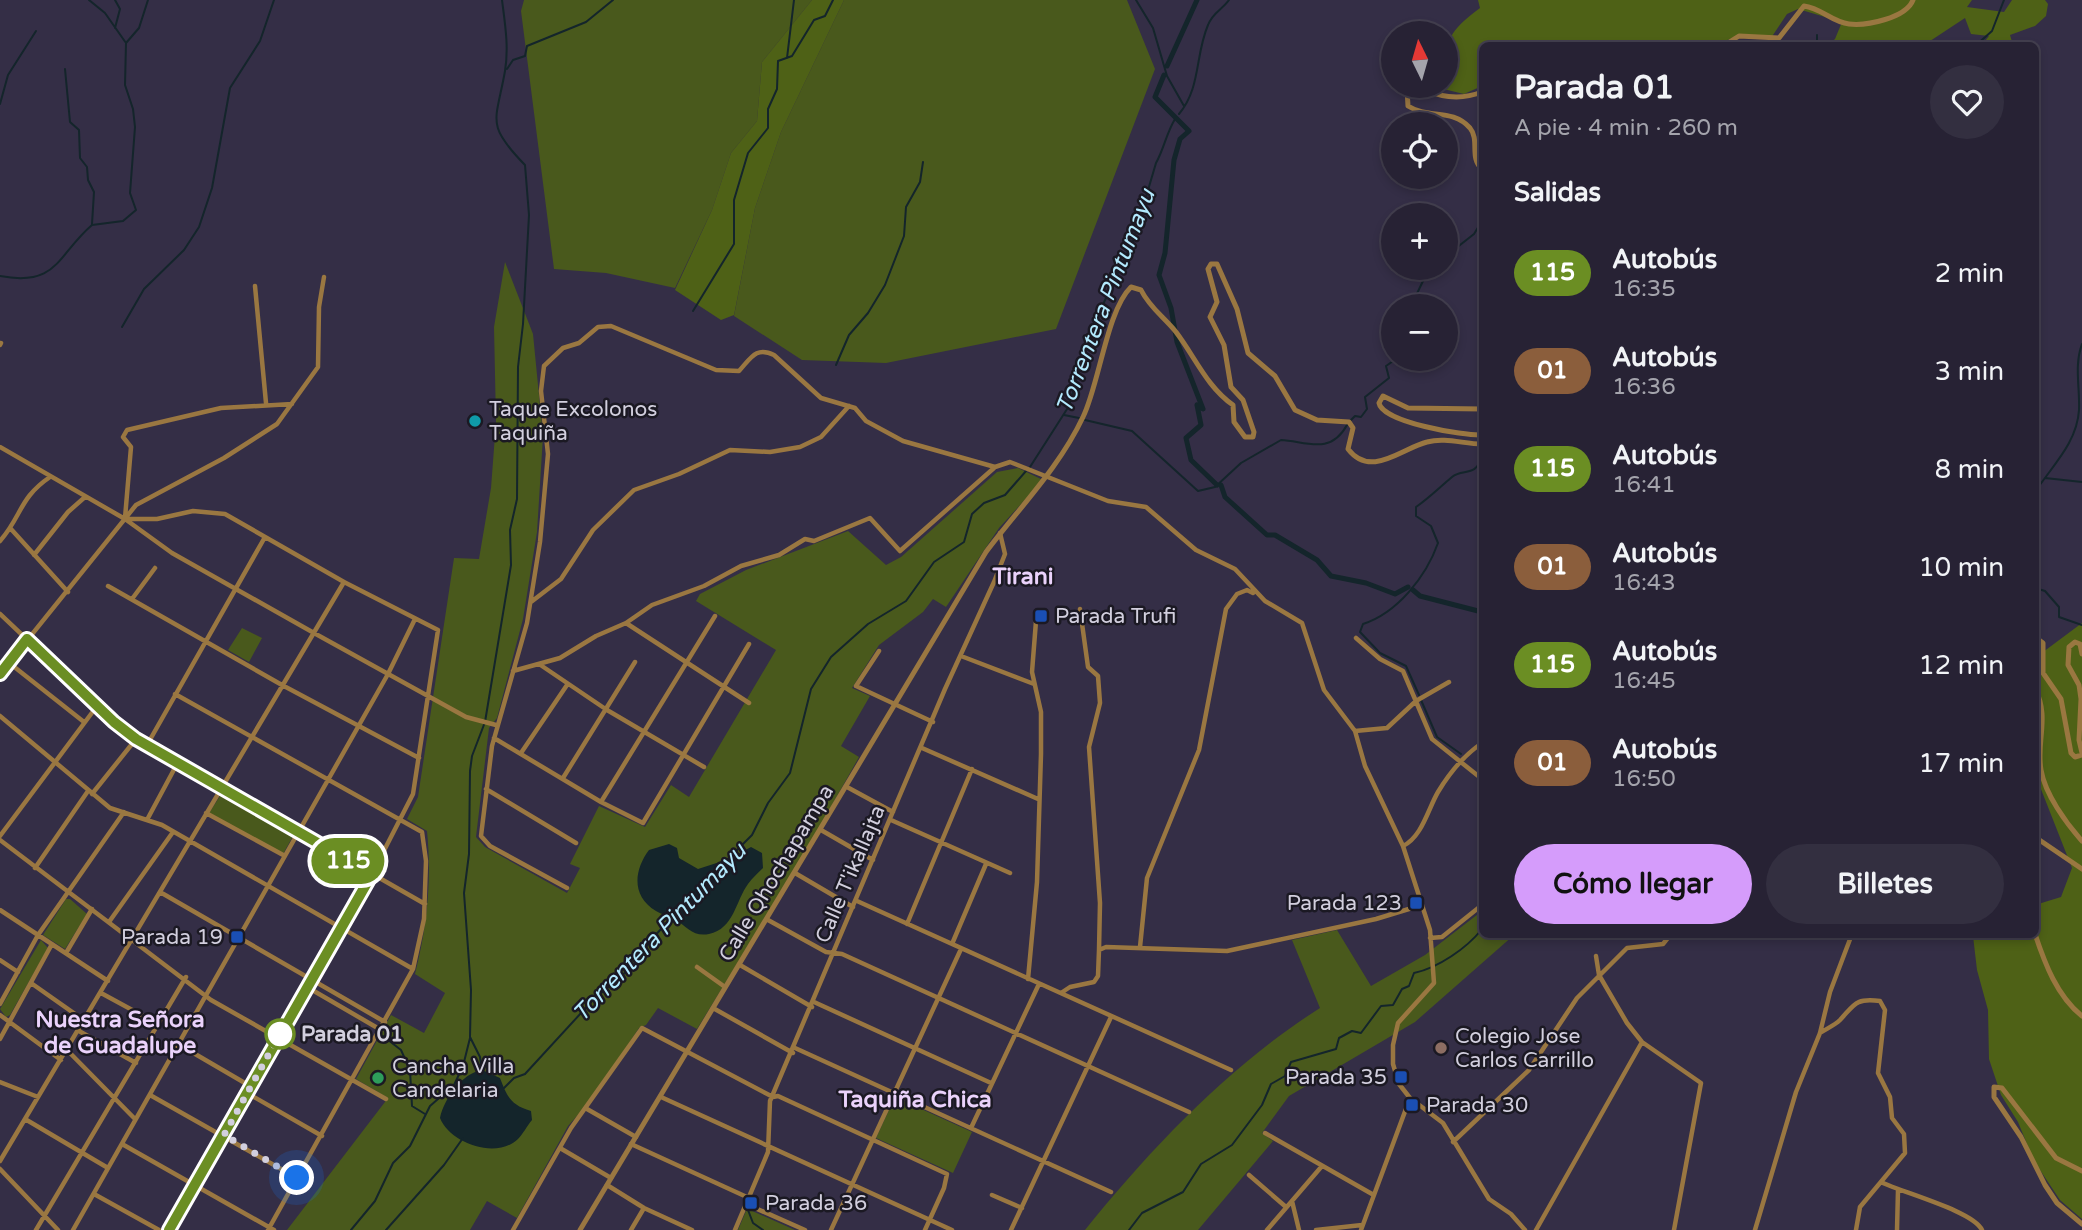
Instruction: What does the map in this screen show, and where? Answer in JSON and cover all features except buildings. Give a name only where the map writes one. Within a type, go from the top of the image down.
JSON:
[{"type":"street","points":[[1729,42],[1739,36],[1779,38],[1804,6],[1815,7],[1848,24],[1867,24],[1905,11],[1913,0]]},
{"type":"street","points":[[1458,98],[1479,93]]},
{"type":"street","points":[[1408,98],[1408,106],[1415,110],[1444,112],[1470,128],[1479,167]]},
{"type":"street","name":"Calle Qhochapampa","points":[[580,1230],[768,920],[836,801],[896,706],[947,614],[1000,533],[1044,477],[1085,414],[1119,307],[1130,287],[1141,290],[1149,306],[1174,329],[1211,386],[1233,405],[1240,434],[1253,437],[1254,432],[1243,400],[1231,387],[1227,376],[1224,345],[1210,317],[1217,302],[1208,269],[1211,264],[1217,264],[1237,309],[1248,353],[1275,376],[1295,410],[1317,420],[1349,422],[1353,428],[1348,449],[1355,458],[1369,462],[1397,457],[1425,442],[1443,440],[1479,444]]},
{"type":"street","points":[[0,674],[136,505],[224,458],[277,424],[318,367],[319,307],[324,277]]},
{"type":"street","points":[[255,286],[265,404]]},
{"type":"street","points":[[567,888],[487,843],[481,836],[496,725],[530,604],[540,542],[547,463],[547,428],[541,391],[544,366],[555,352],[579,343],[594,329],[604,326],[649,340],[723,372],[739,371],[755,352],[764,350],[774,355],[821,398],[849,405],[866,421],[903,441],[995,467]]},
{"type":"street","points":[[1479,409],[1408,408],[1383,396],[1380,403],[1385,413],[1415,425],[1470,436],[1479,435]]},
{"type":"street","points":[[125,519],[131,447],[123,437],[127,430],[221,408],[292,404]]},
{"type":"street","points":[[530,604],[561,579],[593,530],[634,490],[679,474],[730,450],[770,452],[800,447],[821,437],[849,405]]},
{"type":"street","points":[[0,447],[125,519],[172,553],[314,633],[466,718],[496,725]]},
{"type":"street","points":[[512,672],[560,658],[596,636],[626,623],[652,605],[704,586],[741,566],[779,555],[805,539],[814,541],[870,519],[900,551],[995,467],[1010,462],[1108,501],[1153,511],[1196,550],[1235,569],[1258,596]]},
{"type":"street","points":[[0,541],[10,529],[24,498],[50,477]]},
{"type":"street","points":[[34,555],[68,512],[85,496]]},
{"type":"street","points":[[125,519],[217,512],[438,630],[414,794],[372,874],[169,1230]]},
{"type":"street","points":[[10,529],[68,592]]},
{"type":"street","name":"Calle T'ikallajta","points":[[734,1230],[768,1147],[770,1101],[794,1051],[1004,554],[1000,533]]},
{"type":"street","points":[[148,745],[265,537]]},
{"type":"street","points":[[132,599],[155,568]]},
{"type":"street","points":[[0,1161],[134,940],[220,789],[344,582]]},
{"type":"street","points":[[108,586],[282,685],[419,758]]},
{"type":"street","points":[[1140,947],[1147,878],[1199,750],[1226,609],[1237,594],[1247,590],[1302,623],[1324,691],[1355,731],[1365,766],[1403,846],[1422,905],[1430,938],[1434,983],[1398,1023],[1392,1045],[1393,1064],[1399,1083],[1410,1098],[1443,1123],[1489,1199],[1511,1214],[1525,1230]]},
{"type":"street","points":[[1060,994],[1070,987],[1094,982],[1098,976],[1100,903],[1088,747],[1100,703],[1098,676],[1088,667],[1080,609]]},
{"type":"street","points":[[0,614],[136,739],[425,904]]},
{"type":"street","points":[[601,802],[715,616]]},
{"type":"street","points":[[73,1230],[388,674],[415,619]]},
{"type":"street","points":[[1028,979],[1037,882],[1041,712],[1032,672],[1036,621]]},
{"type":"street","points":[[626,623],[749,703]]},
{"type":"street","points":[[1356,638],[1380,659],[1403,671],[1432,739],[1479,777]]},
{"type":"street","points":[[2039,640],[2043,643],[2043,673],[2061,699],[2071,753],[2080,758],[2081,699],[2068,665],[2069,647],[2075,642],[2080,644],[2082,653]]},
{"type":"street","points":[[494,737],[601,802],[643,823],[748,644]]},
{"type":"street","points":[[878,651],[856,686],[933,722]]},
{"type":"street","points":[[961,656],[1035,685]]},
{"type":"street","points":[[8,662],[84,722]]},
{"type":"street","points":[[563,778],[635,662]]},
{"type":"street","points":[[538,663],[553,671],[567,685],[704,767]]},
{"type":"street","points":[[1355,731],[1387,728],[1416,701],[1449,682]]},
{"type":"street","points":[[521,754],[567,685]]},
{"type":"street","points":[[122,1144],[270,1229],[413,969],[425,904],[422,832],[175,694]]},
{"type":"street","points":[[2039,696],[2044,706],[2041,772],[2070,828],[2082,841]]},
{"type":"street","points":[[97,706],[0,838],[206,994],[386,1099]]},
{"type":"street","points":[[0,716],[110,808],[148,818],[413,969]]},
{"type":"street","points":[[35,867],[90,792],[136,739]]},
{"type":"street","points":[[1403,846],[1417,834],[1438,793],[1460,761],[1479,745]]},
{"type":"street","points":[[922,748],[1038,799]]},
{"type":"street","points":[[148,818],[177,764]]},
{"type":"street","points":[[907,924],[972,769]]},
{"type":"street","points":[[847,787],[893,812]]},
{"type":"street","points":[[486,789],[576,843]]},
{"type":"street","points":[[0,1004],[38,935],[124,812]]},
{"type":"street","points":[[206,813],[285,856]]},
{"type":"street","points":[[891,820],[1010,873]]},
{"type":"street","points":[[821,830],[873,860]]},
{"type":"street","points":[[109,922],[173,832]]},
{"type":"street","points":[[2039,840],[2082,869]]},
{"type":"street","points":[[952,944],[986,864]]},
{"type":"street","points":[[795,873],[853,906]]},
{"type":"street","points":[[160,892],[385,1022]]},
{"type":"street","points":[[857,901],[1231,1070]]},
{"type":"street","points":[[1099,950],[1106,947],[1140,947],[1227,951],[1377,919],[1422,905]]},
{"type":"street","points":[[1430,938],[1442,937],[1479,907]]},
{"type":"street","points":[[66,953],[92,909]]},
{"type":"street","points":[[0,910],[108,981]]},
{"type":"street","points":[[768,920],[834,954],[842,954],[939,997],[1189,1112]]},
{"type":"street","points":[[1453,1142],[1529,1070],[1577,998],[1627,948],[1663,944],[1668,938]]},
{"type":"street","points":[[1755,1230],[1796,1092],[1820,1032],[1830,992],[1850,938]]},
{"type":"street","points":[[2036,938],[2042,958],[2062,996],[2082,1016]]},
{"type":"street","points":[[0,1039],[52,944]]},
{"type":"street","points":[[831,1230],[961,948]]},
{"type":"street","points":[[1596,956],[1600,975],[1642,1042],[1701,1083],[1674,1230]]},
{"type":"street","points":[[0,960],[18,972]]},
{"type":"street","points":[[740,965],[813,1004],[991,1083]]},
{"type":"street","points":[[697,967],[725,987]]},
{"type":"street","points":[[36,1230],[186,977]]},
{"type":"street","points":[[31,983],[85,1021]]},
{"type":"street","points":[[971,1128],[1039,984]]},
{"type":"street","points":[[307,987],[381,1030]]},
{"type":"street","points":[[102,993],[158,1024]]},
{"type":"street","points":[[1820,1032],[1839,1021],[1850,1005],[1866,999],[1880,1002],[1885,1010],[1878,1073],[1890,1097],[1892,1118],[1904,1134],[1907,1145],[1905,1153],[1860,1207],[1856,1230]]},
{"type":"street","points":[[713,1008],[794,1051],[1111,1192]]},
{"type":"street","points":[[0,1015],[61,1060]]},
{"type":"street","points":[[1011,1230],[1111,1017]]},
{"type":"street","points":[[515,1230],[560,1148],[642,1028],[774,1097],[947,1174],[925,1230]]},
{"type":"street","points":[[79,1031],[136,1063]]},
{"type":"street","points":[[1536,1230],[1642,1042]]},
{"type":"street","points":[[178,1044],[250,1086]]},
{"type":"street","points":[[67,1050],[135,1119]]},
{"type":"street","points":[[0,1082],[38,1097]]},
{"type":"street","points":[[2082,1171],[2056,1158],[2002,1088],[1994,1087],[1994,1097],[2021,1136],[2040,1177],[2057,1203],[2082,1224]]},
{"type":"street","points":[[247,1093],[322,1136]]},
{"type":"street","points":[[150,1095],[297,1178]]},
{"type":"street","points":[[661,1097],[952,1230]]},
{"type":"street","points":[[1316,1230],[1362,1228],[1372,1194],[1410,1098]]},
{"type":"street","points":[[587,1109],[636,1137]]},
{"type":"street","points":[[25,1119],[108,1168]]},
{"type":"street","points":[[1265,1133],[1372,1194]]},
{"type":"street","points":[[631,1144],[749,1198]]},
{"type":"street","points":[[560,1148],[644,1208],[692,1230]]},
{"type":"street","points":[[1267,1230],[1322,1166]]},
{"type":"street","points":[[0,1169],[58,1230]]},
{"type":"street","points":[[1249,1175],[1286,1207]]},
{"type":"street","points":[[1881,1182],[1979,1223],[1982,1230]]},
{"type":"street","points":[[1897,1230],[1898,1190]]},
{"type":"street","points":[[94,1194],[159,1230]]},
{"type":"street","points":[[992,1195],[1022,1208]]},
{"type":"street","points":[[1292,1200],[1299,1230]]},
{"type":"street","points":[[746,1204],[805,1230]]},
{"type":"street","points":[[631,1230],[644,1208]]},
{"type":"green space","points":[[524,0],[812,0],[762,62],[757,121],[731,153],[712,210],[675,288],[606,273],[554,269],[521,11]]},
{"type":"green space","points":[[812,0],[844,0],[781,132],[755,208],[734,315],[721,320],[675,290],[712,210],[731,153],[757,121],[762,62]]},
{"type":"green space","points":[[844,0],[1127,0],[1155,69],[1056,329],[886,363],[802,360],[734,316],[755,208],[781,132]]},
{"type":"green space","points":[[1478,0],[1972,0],[1967,7],[2004,12],[2012,0],[2045,0],[2048,4],[2046,16],[2035,26],[2010,35],[2012,42],[1984,42],[1989,36],[1971,34],[1965,18],[1929,42],[1831,42],[1842,22],[1798,9],[1787,14],[1771,38],[1738,36],[1722,42],[1479,42],[1479,87],[1464,94],[1458,93],[1458,27],[1480,8]]},
{"type":"green space","points":[[505,262],[533,334],[543,436],[537,532],[523,619],[497,718],[489,728],[476,837],[485,847],[567,893],[580,868],[570,864],[599,806],[645,827],[671,785],[689,797],[776,650],[696,601],[700,594],[746,570],[848,531],[886,565],[901,557],[997,472],[1018,468],[1043,480],[999,528],[946,607],[933,599],[923,612],[879,645],[852,688],[870,696],[841,746],[859,757],[805,853],[697,1029],[658,1008],[646,1025],[639,1028],[593,1098],[568,1126],[517,1218],[487,1201],[470,1230],[287,1230],[388,1098],[356,1079],[391,1015],[424,1033],[445,993],[415,974],[423,939],[429,867],[427,831],[407,819],[418,797],[454,558],[479,559],[491,488],[496,422],[494,327]]},
{"type":"green space","points":[[2082,623],[2082,1219],[2060,1200],[2034,1161],[2018,1122],[2001,1095],[1989,1059],[1988,1010],[1977,970],[1973,938],[2039,938],[2039,904],[2061,897],[2072,868],[2039,784],[2039,655]]},
{"type":"green space","points":[[242,628],[262,638],[249,662],[228,650]]},
{"type":"green space","points":[[222,793],[292,831],[293,836],[283,854],[209,813]]},
{"type":"green space","points":[[66,899],[70,899],[87,914],[65,949],[43,935]]},
{"type":"green space","points":[[1479,913],[1479,938],[1511,938],[1415,1022],[1289,1096],[1262,1133],[1273,1141],[1198,1230],[1085,1230],[1137,1168],[1194,1109],[1255,1055],[1320,1008],[1292,940],[1337,930],[1371,986],[1425,955]]},
{"type":"green space","points":[[41,940],[48,948],[10,1015],[6,1017],[0,1009]]},
{"type":"green space","points":[[895,1097],[972,1132],[953,1173],[876,1138]]},
{"type":"green space","points":[[750,1210],[795,1230],[738,1230],[746,1211]]},
{"type":"shaded area","points":[[669,844],[677,848],[679,858],[698,869],[729,859],[751,847],[762,853],[763,868],[748,884],[729,920],[717,931],[703,935],[694,933],[674,918],[656,911],[642,898],[638,874],[644,858],[649,850]]},
{"type":"shaded area","points":[[482,1070],[500,1078],[510,1099],[518,1106],[531,1111],[532,1120],[518,1139],[509,1145],[498,1148],[475,1146],[453,1135],[440,1118],[445,1103],[461,1081]]},
{"type":"waterway","points":[[89,0],[105,13],[126,43]]},
{"type":"waterway","points":[[115,0],[120,9],[115,28]]},
{"type":"waterway","points":[[0,276],[19,278],[45,273],[55,266],[92,225],[123,221],[136,210],[130,193],[135,127],[133,109],[125,85],[126,43],[139,28],[148,0]]},
{"type":"waterway","points":[[122,327],[144,289],[184,250],[199,227],[212,188],[230,88],[260,41],[274,0]]},
{"type":"waterway","points":[[482,1072],[480,1057],[470,1037],[471,990],[464,893],[469,854],[470,771],[472,756],[485,722],[511,565],[510,530],[517,499],[518,367],[529,215],[525,165],[504,140],[497,122],[507,53],[502,0]]},
{"type":"waterway","points":[[507,69],[513,60],[525,56],[527,46],[586,22],[613,0]]},
{"type":"waterway","points":[[787,58],[794,0]]},
{"type":"waterway","points":[[693,311],[734,244],[734,200],[748,153],[768,128],[768,109],[777,89],[778,61],[792,56],[814,20],[825,16],[833,0]]},
{"type":"waterway","points":[[1136,0],[1153,28],[1167,76],[1184,106]]},
{"type":"waterway","points":[[1167,66],[1197,0]]},
{"type":"waterway","name":"Torrentera Pintumayu","points":[[1179,114],[1191,93],[1208,25],[1229,0]]},
{"type":"waterway","points":[[1980,42],[1992,31],[2004,0]]},
{"type":"waterway","points":[[0,104],[8,75],[36,31]]},
{"type":"waterway","points":[[1817,35],[1817,42]]},
{"type":"waterway","points":[[65,69],[70,122],[79,130],[80,158],[87,167],[88,180],[94,192],[92,224]]},
{"type":"waterway","points":[[1164,75],[1155,97],[1189,131],[1180,139],[1174,160],[1165,253],[1159,275],[1171,308],[1177,342],[1203,409],[1197,405],[1201,425],[1186,438],[1191,460],[1217,485]]},
{"type":"waterway","name":"Torrentera Pintumayu","points":[[1030,467],[1069,406],[1089,334],[1133,241],[1156,163],[1175,119]]},
{"type":"waterway","points":[[836,365],[849,335],[868,313],[885,285],[904,236],[906,207],[920,182],[923,162]]},
{"type":"waterway","points":[[1458,247],[1474,234],[1479,226]]},
{"type":"waterway","points":[[1417,294],[1424,280]]},
{"type":"waterway","points":[[2039,487],[2063,454],[2074,433],[2079,410],[2078,360],[2082,344]]},
{"type":"waterway","points":[[1350,421],[1355,416],[1361,417],[1367,409],[1365,397],[1389,378],[1387,371]]},
{"type":"waterway","points":[[1064,415],[1079,418]]},
{"type":"waterway","points":[[1085,420],[1132,431],[1198,491],[1215,487],[1241,463],[1281,440],[1325,444],[1340,435],[1347,425]]},
{"type":"waterway","points":[[1419,695],[1406,666],[1380,653],[1360,632],[1363,624],[1399,603],[1418,581],[1433,556],[1438,543],[1431,526],[1416,516],[1416,507],[1456,474],[1473,470],[1479,463]]},
{"type":"waterway","name":"Torrentera Pintumayu","points":[[728,859],[752,835],[768,803],[790,773],[811,689],[831,657],[868,624],[906,601],[934,562],[964,542],[972,514],[984,503],[1005,495],[1026,471]]},
{"type":"waterway","points":[[2045,478],[2082,482]]},
{"type":"waterway","points":[[1221,485],[1225,497],[1267,535],[1275,535],[1317,560],[1331,576],[1366,583],[1395,594],[1408,587]]},
{"type":"waterway","points":[[2039,589],[2045,591],[2059,607],[2059,617],[2082,625]]},
{"type":"waterway","points":[[1413,590],[1420,596],[1479,611]]},
{"type":"waterway","points":[[1421,700],[1437,737],[1461,754]]},
{"type":"waterway","name":"Torrentera Pintumayu","points":[[504,1088],[514,1078],[525,1074],[593,1000],[634,965],[651,940],[673,916]]},
{"type":"waterway","points":[[1129,1230],[1142,1213],[1183,1192],[1201,1164],[1232,1145],[1262,1105],[1271,1084],[1285,1076],[1291,1062],[1336,1049],[1339,1038],[1352,1031],[1361,1033],[1381,1006],[1393,1005],[1402,989],[1409,986],[1414,973],[1433,967],[1451,956],[1479,932]]},
{"type":"waterway","points":[[383,1036],[401,1050],[410,1070],[412,1106],[425,1114]]},
{"type":"waterway","points":[[351,1230],[375,1201],[393,1163],[410,1146],[430,1106],[454,1085],[463,1066],[470,1038]]},
{"type":"waterway","name":"Torrentera Pintumayu","points":[[386,1230],[444,1165],[463,1138]]},
{"type":"waterway","points":[[748,1210],[753,1223],[763,1230]]},
{"type":"bus line","name":"115","points":[[0,674],[27,639],[114,722],[136,739],[372,874],[169,1230]]},
{"type":"place","name":"Taque Excolonos Taquiña","points":[[475,421]]},
{"type":"place","name":"Parada Trufi","points":[[1041,616]]},
{"type":"place","name":"Parada 123","points":[[1416,903]]},
{"type":"place","name":"Parada 19","points":[[237,937]]},
{"type":"place","name":"Parada 01","points":[[280,1034]]},
{"type":"place","name":"Colegio Jose Carlos Carrillo","points":[[1441,1048]]},
{"type":"place","name":"Parada 35","points":[[1401,1077]]},
{"type":"place","name":"Cancha Villa Candelaria","points":[[378,1078]]},
{"type":"place","name":"Parada 30","points":[[1412,1105]]},
{"type":"place","name":"Parada 36","points":[[751,1203]]},
{"type":"district","name":"Tirani","points":[[1023,576]]},
{"type":"district","name":"Nuestra Señora de Guadalupe","points":[[120,1032]]},
{"type":"district","name":"Taquiña Chica","points":[[915,1099]]},
{"type":"route","points":[[280,1034],[224,1135],[297,1178]]}]
